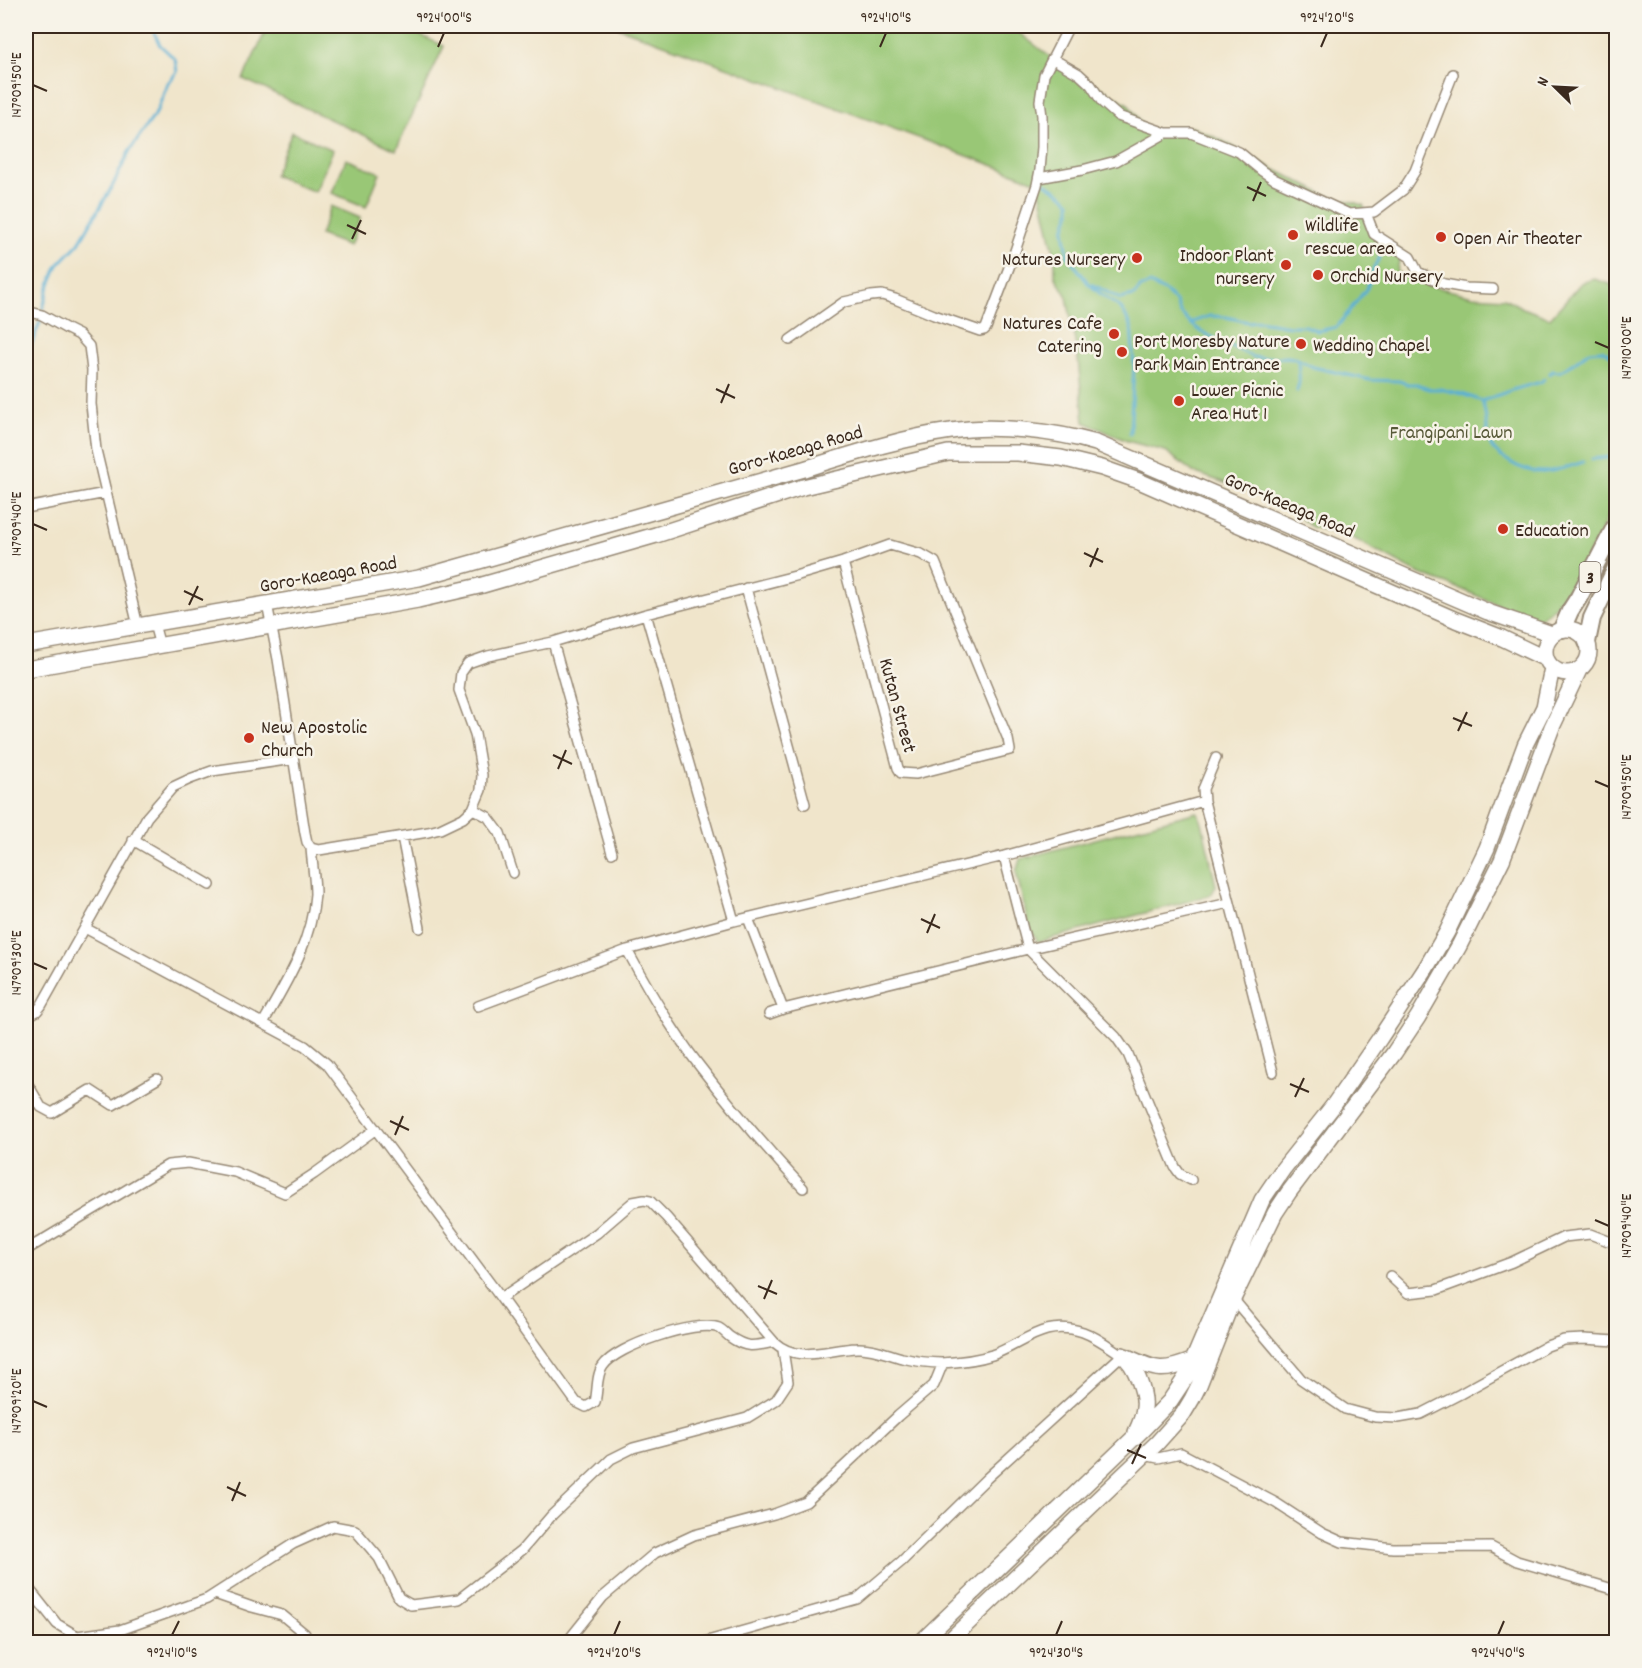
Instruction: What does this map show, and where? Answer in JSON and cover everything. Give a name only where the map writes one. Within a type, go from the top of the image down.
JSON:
[{"type":"highway","name":"3","points":[[1557,632],[1579,597],[1617,525]]},
{"type":"highway","name":"3","points":[[1587,642],[1592,618],[1617,568]]},
{"type":"main road","name":"Goro-Kaeaga Road","points":[[26,645],[419,578],[851,454],[952,430],[991,429],[1077,437],[1096,443],[1488,612],[1557,632]]},
{"type":"main road","name":"Goro-Kaeaga Road","points":[[26,669],[272,627],[418,600],[479,586],[656,535],[803,487],[948,453],[1018,453],[1061,458],[1102,468],[1138,481],[1502,638],[1549,663]]},
{"type":"main road","points":[[921,1642],[1132,1440],[1170,1401],[1186,1377],[1262,1200],[1283,1169],[1333,1106],[1380,1038],[1447,932],[1487,848],[1525,745],[1544,707],[1549,663],[1545,646],[1557,632],[1570,629],[1577,631],[1587,642],[1589,648],[1587,660],[1579,670],[1552,727],[1502,860],[1459,946],[1418,1017],[1394,1053],[1275,1213],[1233,1299],[1192,1399],[1182,1414],[1144,1455],[948,1642]]},
{"type":"main road","points":[[1549,663],[1558,671],[1565,673],[1579,670]]},
{"type":"main road","points":[[1122,1355],[1150,1367],[1161,1369],[1173,1368],[1194,1360]]},
{"type":"main road","points":[[1122,1355],[1130,1361],[1140,1384],[1145,1406],[1132,1440]]},
{"type":"street","points":[[790,340],[844,302],[882,295],[980,331],[984,330],[1013,257],[1038,178],[1042,147],[1040,101],[1044,75],[1069,26]]},
{"type":"street","points":[[1053,59],[1079,74],[1091,85],[1102,102],[1118,116],[1166,133],[1191,133],[1239,152],[1262,171],[1349,214],[1374,212],[1404,190],[1415,171],[1453,74]]},
{"type":"street","points":[[1038,178],[1116,161],[1166,133]]},
{"type":"street","points":[[1366,213],[1374,234],[1410,257],[1418,272],[1444,284],[1493,289]]},
{"type":"street","points":[[26,311],[42,315],[67,328],[79,335],[89,346],[92,370],[91,404],[96,450],[138,626]]},
{"type":"street","points":[[26,508],[106,493]]},
{"type":"street","name":"Kutan Street","points":[[890,545],[921,554],[935,562],[1008,739],[1010,750],[916,774],[901,773],[843,562],[890,545]]},
{"type":"street","points":[[311,848],[319,850],[440,829],[463,818],[473,809],[481,790],[482,775],[475,734],[459,690],[462,670],[468,663],[476,659],[553,642],[646,614],[843,562]]},
{"type":"street","points":[[746,588],[805,804]]},
{"type":"street","points":[[263,1023],[293,970],[308,935],[315,892],[311,848],[305,833],[278,658],[267,604]]},
{"type":"street","points":[[646,614],[734,921]]},
{"type":"street","points":[[154,624],[160,646]]},
{"type":"street","points":[[553,642],[612,854]]},
{"type":"street","points":[[1216,758],[1203,789],[1204,801],[1273,1072]]},
{"type":"street","points":[[26,1017],[41,1006],[147,817],[173,787],[212,771],[293,759]]},
{"type":"street","points":[[478,1006],[627,950],[734,921],[1004,856],[1204,801]]},
{"type":"street","points":[[473,809],[488,817],[500,833],[513,873]]},
{"type":"street","points":[[402,837],[420,928]]},
{"type":"street","points":[[134,840],[210,885]]},
{"type":"street","points":[[1004,856],[1028,949],[1100,1020],[1128,1054],[1175,1167],[1180,1174],[1191,1180]]},
{"type":"street","points":[[769,1014],[1028,949],[1229,903]]},
{"type":"street","points":[[748,918],[783,1009]]},
{"type":"street","points":[[85,928],[305,1046],[327,1064],[576,1402],[586,1407],[595,1402],[603,1365],[618,1352],[661,1335],[700,1326],[719,1328],[748,1347],[774,1342]]},
{"type":"street","points":[[627,950],[660,1008],[696,1062],[746,1125],[802,1188]]},
{"type":"street","points":[[26,1081],[41,1107],[52,1113],[90,1090],[113,1105],[157,1079]]},
{"type":"street","points":[[26,1250],[168,1165],[188,1163],[235,1172],[285,1193],[376,1129]]},
{"type":"street","points":[[501,1298],[597,1233],[633,1202],[644,1200],[650,1202],[666,1217],[783,1350],[808,1354],[859,1347],[913,1360],[943,1363],[980,1359],[1038,1332],[1053,1329],[1081,1332],[1094,1337],[1122,1355],[987,1478],[902,1561],[857,1599],[704,1642]]},
{"type":"street","points":[[1390,1276],[1408,1293],[1436,1290],[1512,1262],[1564,1237],[1590,1234],[1617,1244]]},
{"type":"street","points":[[1233,1299],[1300,1379],[1345,1409],[1375,1417],[1398,1418],[1420,1414],[1547,1346],[1564,1340],[1617,1341]]},
{"type":"street","points":[[26,1585],[57,1624],[77,1636],[120,1630],[207,1599],[293,1544],[333,1526],[355,1530],[379,1558],[399,1598],[411,1605],[459,1599],[522,1550],[552,1515],[611,1459],[633,1448],[747,1418],[776,1400],[788,1382],[783,1350]]},
{"type":"street","points":[[567,1642],[603,1597],[655,1553],[694,1535],[774,1514],[806,1502],[934,1385],[943,1363]]},
{"type":"street","points":[[1144,1455],[1158,1458],[1181,1453],[1276,1503],[1322,1533],[1342,1542],[1393,1548],[1491,1547],[1517,1561],[1617,1590]]},
{"type":"street","points":[[215,1594],[282,1615],[305,1634],[306,1642]]},
{"type":"green space","points":[[268,26],[400,26],[444,46],[396,150],[243,79]]},
{"type":"green space","name":"Frangipani Lawn","points":[[615,26],[1010,26],[1053,59],[1128,104],[1153,140],[1167,129],[1192,127],[1325,195],[1363,205],[1376,238],[1401,251],[1397,272],[1427,285],[1473,296],[1504,298],[1550,318],[1581,283],[1595,279],[1616,286],[1616,497],[1575,580],[1557,604],[1537,621],[1420,574],[1347,535],[1311,527],[1280,502],[1193,472],[1165,451],[1127,441],[1084,422],[1078,358],[1067,297],[1055,276],[1055,257],[1038,182]]},
{"type":"green space","points":[[292,132],[333,150],[315,192],[274,175]]},
{"type":"green space","points":[[346,159],[380,173],[366,207],[332,193]]},
{"type":"green space","points":[[331,206],[360,218],[349,246],[320,235]]},
{"type":"green space","points":[[1197,812],[1202,822],[1216,886],[1211,895],[1038,942],[1029,927],[1016,872],[1020,859]]},
{"type":"waterway","points":[[43,308],[58,265],[79,243],[113,185],[129,152],[156,113],[168,83],[177,72],[175,59],[160,45],[151,26]]},
{"type":"waterway","points":[[1041,180],[1070,202],[1070,212],[1064,230],[1068,256],[1088,283],[1121,308],[1131,325],[1134,367],[1130,434]]},
{"type":"waterway","points":[[1190,323],[1210,316],[1248,322],[1305,326],[1318,331],[1337,327],[1367,288],[1374,267],[1384,249]]},
{"type":"waterway","points":[[1092,284],[1120,299],[1134,296],[1140,288],[1150,284],[1166,292],[1176,302],[1180,312],[1202,332],[1253,357],[1298,359],[1297,391]]},
{"type":"waterway","points":[[26,358],[40,322]]},
{"type":"waterway","points":[[1549,374],[1553,371],[1559,372],[1589,351],[1602,350],[1616,358]]},
{"type":"waterway","points":[[1298,359],[1313,367],[1370,380],[1416,384],[1482,401],[1541,382],[1544,379]]},
{"type":"waterway","points":[[1482,401],[1491,446],[1505,459],[1535,472],[1563,469],[1583,462]]},
{"type":"waterway","points":[[1592,459],[1612,457]]},
{"type":"place","name":"Wildlife rescue area","points":[[1293,235]]},
{"type":"place","name":"Open Air Theater","points":[[1441,237]]},
{"type":"place","name":"Natures Nursery","points":[[1137,258]]},
{"type":"place","name":"Indoor Plant nursery","points":[[1286,265]]},
{"type":"place","name":"Orchid Nursery","points":[[1318,275]]},
{"type":"place","name":"Natures Cafe Catering","points":[[1114,334]]},
{"type":"place","name":"Wedding Chapel","points":[[1301,344]]},
{"type":"place","name":"Port Moresby Nature Park Main Entrance","points":[[1122,352]]},
{"type":"place","name":"Lower Picnic Area Hut 1","points":[[1179,401]]},
{"type":"place","name":"Education","points":[[1503,529]]},
{"type":"place","name":"New Apostolic Church","points":[[249,738]]}]
